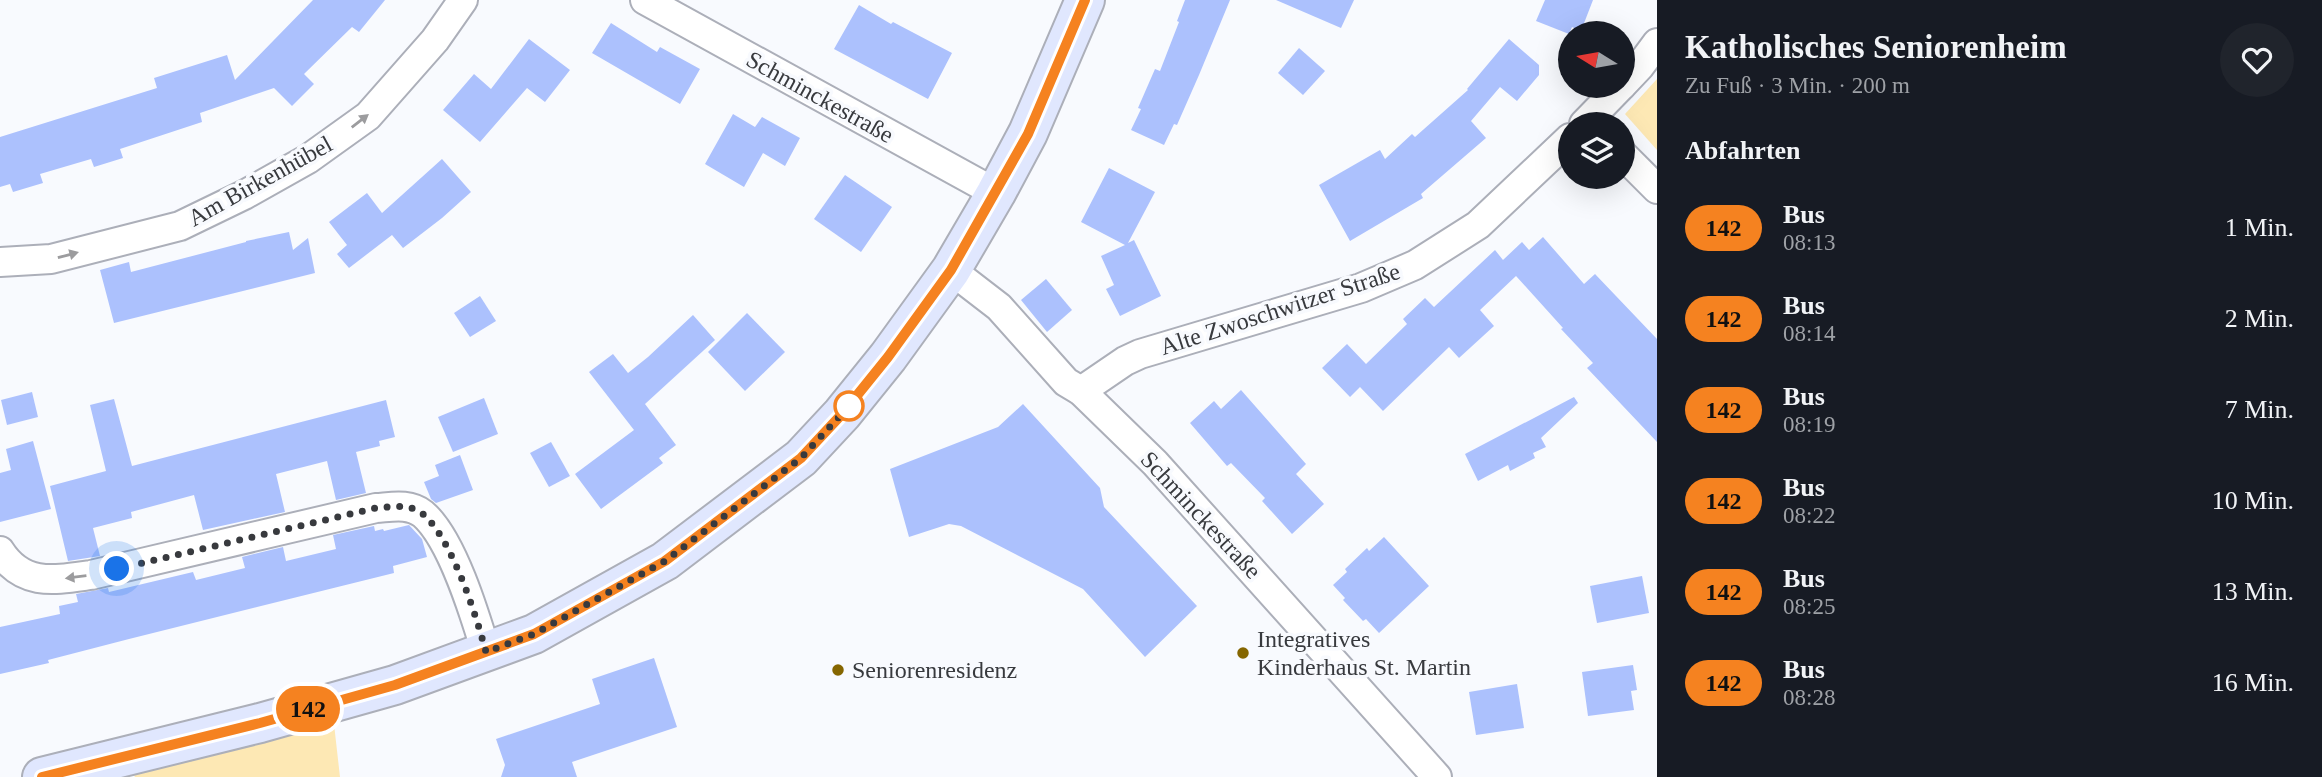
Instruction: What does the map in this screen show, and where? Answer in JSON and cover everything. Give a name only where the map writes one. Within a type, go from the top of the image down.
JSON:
[{"type":"street","name":"Am Birkenhübel","points":[[0,262],[51,260],[180,226],[287,171],[368,116],[435,40],[463,0]]},
{"type":"street","name":"Schminckestraße","points":[[645,0],[996,193]]},
{"type":"street","points":[[42,777],[260,723],[383,689],[534,634],[665,561],[801,458],[864,389],[951,270],[996,193],[1028,134],[1085,0]]},
{"type":"street","name":"Alte Zwoschwitzer Straße","points":[[1635,71],[1657,43]]},
{"type":"street","name":"Alte Zwoschwitzer Straße","points":[[1597,112],[1610,98]]},
{"type":"street","name":"Alte Zwoschwitzer Straße","points":[[1081,391],[1140,354],[1361,288],[1415,265],[1478,225],[1558,150]]},
{"type":"street","points":[[1635,167],[1657,190]]},
{"type":"street","name":"Schminckestraße","points":[[951,270],[999,307],[1066,382],[1081,391],[1156,463],[1437,777]]},
{"type":"street","points":[[0,551],[6,561],[26,576],[50,580],[91,575],[376,508],[404,506],[422,514],[441,537],[478,622],[486,652]]},
{"type":"shaded area","points":[[1657,79],[1657,150],[1635,125],[1635,112],[1627,112]]},
{"type":"shaded area","points":[[334,724],[340,777],[135,777],[130,769],[290,726],[304,731]]},
{"type":"building","points":[[313,0],[385,0],[359,32],[352,27],[304,74],[314,84],[292,106],[274,88],[200,113],[202,122],[120,149],[123,158],[94,167],[91,159],[40,174],[43,183],[13,192],[10,184],[0,187],[0,137],[157,88],[154,78],[227,55],[235,80]]},
{"type":"building","points":[[1185,0],[1230,0],[1177,125],[1174,124],[1164,145],[1131,130],[1155,69],[1160,71]]},
{"type":"building","points":[[1276,0],[1354,0],[1341,28]]},
{"type":"building","points":[[1545,0],[1593,0],[1585,21],[1558,21],[1558,30],[1536,21]]},
{"type":"building","points":[[859,5],[891,24],[893,22],[952,53],[928,99],[834,49]]},
{"type":"building","points":[[611,23],[657,52],[660,47],[700,69],[680,104],[592,53]]},
{"type":"building","points":[[529,39],[570,70],[545,102],[527,88],[480,142],[443,110],[474,74],[491,89]]},
{"type":"building","points":[[1509,39],[1539,65],[1539,75],[1517,101],[1500,87],[1471,121],[1486,138],[1421,194],[1423,198],[1350,241],[1319,185],[1380,150],[1385,159],[1412,134],[1415,137],[1468,90]]},
{"type":"building","points":[[1299,48],[1325,71],[1303,95],[1278,73]]},
{"type":"building","points":[[733,114],[755,127],[762,117],[800,138],[785,166],[763,153],[744,187],[705,164]]},
{"type":"building","points":[[442,159],[471,192],[403,248],[392,235],[349,268],[337,254],[347,245],[329,222],[367,193],[382,213]]},
{"type":"building","points":[[1109,168],[1155,192],[1128,243],[1134,240],[1161,296],[1120,316],[1106,289],[1114,285],[1101,256],[1125,245],[1081,222]]},
{"type":"building","points":[[845,175],[892,207],[861,252],[814,219]]},
{"type":"building","points":[[289,232],[293,250],[308,238],[315,273],[114,323],[100,270],[129,262],[131,272]]},
{"type":"building","points":[[1543,237],[1584,284],[1595,274],[1657,339],[1657,442],[1587,368],[1593,363],[1516,276],[1480,310],[1494,326],[1459,358],[1449,347],[1383,411],[1360,387],[1350,397],[1322,368],[1347,344],[1366,364],[1407,324],[1403,319],[1425,298],[1434,307],[1495,250],[1503,260],[1522,242],[1529,250]]},
{"type":"building","points":[[1046,279],[1072,310],[1047,332],[1021,300]]},
{"type":"building","points":[[480,296],[496,321],[470,337],[454,313]]},
{"type":"building","points":[[747,313],[785,352],[745,391],[708,352]]},
{"type":"building","points":[[693,315],[715,340],[645,404],[676,445],[659,458],[663,463],[601,509],[575,474],[634,430],[589,372],[613,354],[628,373]]},
{"type":"building","points":[[1241,390],[1306,464],[1296,474],[1324,504],[1292,534],[1262,501],[1265,498],[1231,463],[1227,466],[1190,423],[1214,401],[1221,409]]},
{"type":"building","points":[[32,392],[38,417],[7,425],[1,400]]},
{"type":"building","points":[[1574,397],[1578,403],[1541,438],[1546,447],[1533,453],[1535,458],[1510,471],[1508,465],[1478,481],[1465,454]]},
{"type":"building","points":[[484,398],[498,434],[453,452],[438,417]]},
{"type":"building","points":[[114,399],[132,466],[386,400],[395,437],[379,441],[380,446],[356,452],[366,493],[336,500],[327,461],[276,474],[285,512],[203,530],[194,495],[131,512],[132,518],[93,528],[100,556],[68,561],[50,486],[106,471],[90,405]]},
{"type":"building","points":[[1023,404],[1100,488],[1104,507],[1197,606],[1145,657],[1083,589],[961,526],[949,524],[909,537],[890,469],[998,427]]},
{"type":"building","points":[[33,441],[51,509],[0,522],[0,473],[11,470],[6,449]]},
{"type":"building","points":[[551,442],[570,476],[549,487],[530,453]]},
{"type":"building","points":[[460,455],[473,490],[436,503],[431,499],[424,482],[439,476],[435,465]]},
{"type":"building","points":[[409,525],[422,539],[427,557],[393,566],[394,573],[0,674],[0,627],[60,614],[59,606],[78,602],[76,594],[108,588],[109,592],[193,572],[196,580],[245,568],[242,557],[283,547],[286,561],[336,549],[333,535],[374,526],[375,531],[384,531]]},
{"type":"building","points":[[1384,537],[1429,586],[1379,633],[1366,619],[1363,621],[1333,585],[1367,548],[1369,551]]},
{"type":"building","points":[[1642,576],[1649,613],[1597,623],[1590,586]]},
{"type":"building","points":[[654,658],[677,727],[572,762],[577,777],[501,777],[505,765],[496,739],[600,704],[592,679]]},
{"type":"building","points":[[1633,665],[1637,690],[1631,691],[1634,710],[1588,716],[1582,672]]},
{"type":"building","points":[[1517,684],[1524,728],[1476,735],[1469,692]]},
{"type":"bus line","name":"142","points":[[42,777],[260,723],[395,685],[534,634],[665,561],[801,458],[864,389],[888,357],[951,270],[1028,134],[1085,0]]},
{"type":"place","name":"Integratives Kinderhaus St. Martin","points":[[1243,653]]},
{"type":"place","name":"Seniorenresidenz","points":[[838,670]]},
{"type":"route","points":[[117,569],[376,508],[404,506],[422,514],[441,537],[478,622],[486,652],[534,634],[665,561],[801,458],[853,402],[849,406]]}]
